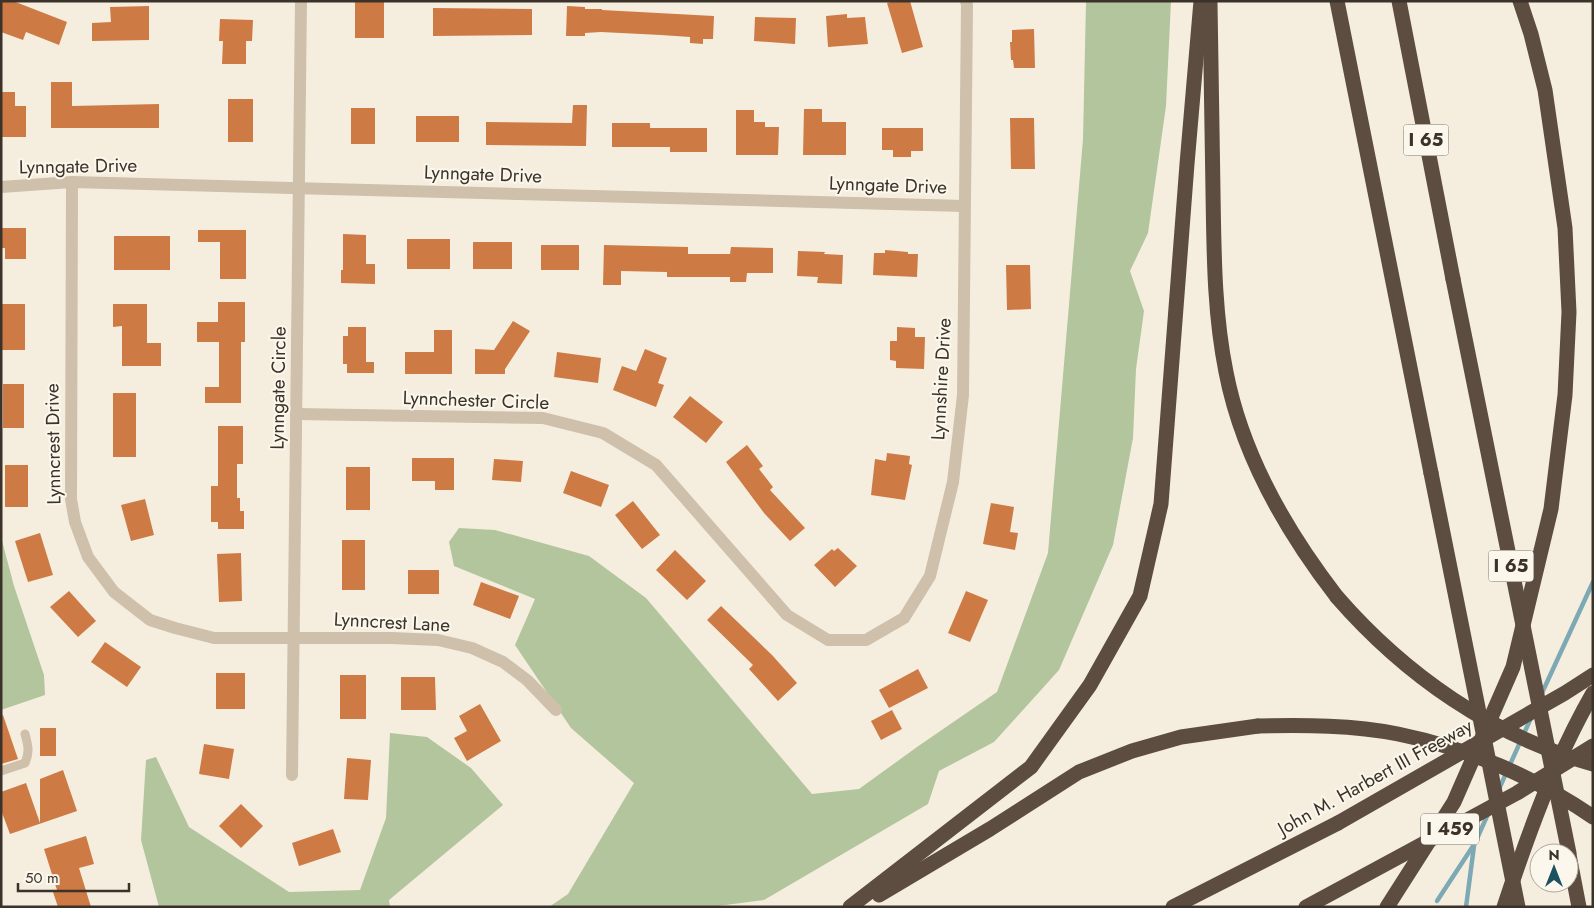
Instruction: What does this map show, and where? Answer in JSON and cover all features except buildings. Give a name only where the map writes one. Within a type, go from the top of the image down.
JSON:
[{"type":"highway","points":[[850,907],[1031,766],[1090,685],[1140,596],[1161,504],[1186,164],[1201,1]]},
{"type":"highway","points":[[1210,1],[1216,306],[1226,373],[1236,411],[1252,456],[1271,497],[1292,535],[1314,568],[1362,626],[1389,652],[1442,693],[1481,717],[1523,739],[1566,757],[1593,764]]},
{"type":"highway","points":[[1337,1],[1518,907]]},
{"type":"highway","name":"I 65","points":[[1399,1],[1567,843]]},
{"type":"highway","points":[[1386,907],[1454,802],[1513,667],[1551,509],[1565,386],[1568,312],[1565,228],[1545,90],[1531,34],[1520,1]]},
{"type":"highway","name":"John M. Harbert III Freeway","points":[[1173,907],[1338,823],[1593,676]]},
{"type":"highway","points":[[1504,907],[1530,827],[1581,713],[1593,693]]},
{"type":"highway","points":[[858,907],[990,829],[1079,772],[1132,751],[1181,737],[1258,726],[1345,727],[1398,734],[1457,751],[1516,774],[1570,801],[1593,817]]},
{"type":"highway","name":"I 459","points":[[1306,907],[1517,793],[1593,746]]},
{"type":"highway","name":"I 65","points":[[1577,893],[1580,907]]},
{"type":"street","name":"Lynngate Circle","points":[[292,776],[301,1]]},
{"type":"street","name":"Lynnshire Drive","points":[[787,615],[828,640],[866,640],[904,618],[930,576],[953,482],[963,395],[966,1]]},
{"type":"street","name":"Lynngate Drive","points":[[1,187],[72,182],[964,206]]},
{"type":"street","name":"Lynncrest Drive","points":[[72,182],[71,499],[74,522],[88,557],[114,592],[150,620],[214,638],[294,637]]},
{"type":"street","name":"Lynnchester Circle","points":[[296,414],[543,418],[603,433],[656,465],[787,615]]},
{"type":"street","name":"Lynncrest Lane","points":[[294,637],[438,640],[472,648],[503,662],[528,680],[556,710]]},
{"type":"lane","points":[[1,772],[25,763],[29,746],[26,734]]},
{"type":"green space","points":[[1086,1],[1171,1],[1166,106],[1148,233],[1130,271],[1144,311],[1136,369],[1133,438],[1113,545],[1059,670],[994,742],[939,771],[928,804],[764,900],[710,907],[549,907],[568,894],[634,783],[571,728],[515,645],[535,599],[454,566],[449,542],[459,528],[495,530],[589,556],[646,598],[812,794],[859,789],[997,692],[1048,553],[1083,139]]},
{"type":"green space","points":[[1,537],[14,586],[44,675],[45,695],[1,710]]},
{"type":"green space","points":[[390,733],[427,737],[471,768],[503,805],[389,900],[390,907],[159,907],[141,840],[146,760],[156,757],[189,827],[289,892],[360,890],[386,818]]},
{"type":"waterway","points":[[1542,693],[1593,582]]},
{"type":"waterway","points":[[1499,789],[1531,718]]},
{"type":"waterway","points":[[1437,901],[1475,843],[1488,814]]},
{"type":"waterway","points":[[1466,907],[1474,846]]}]
